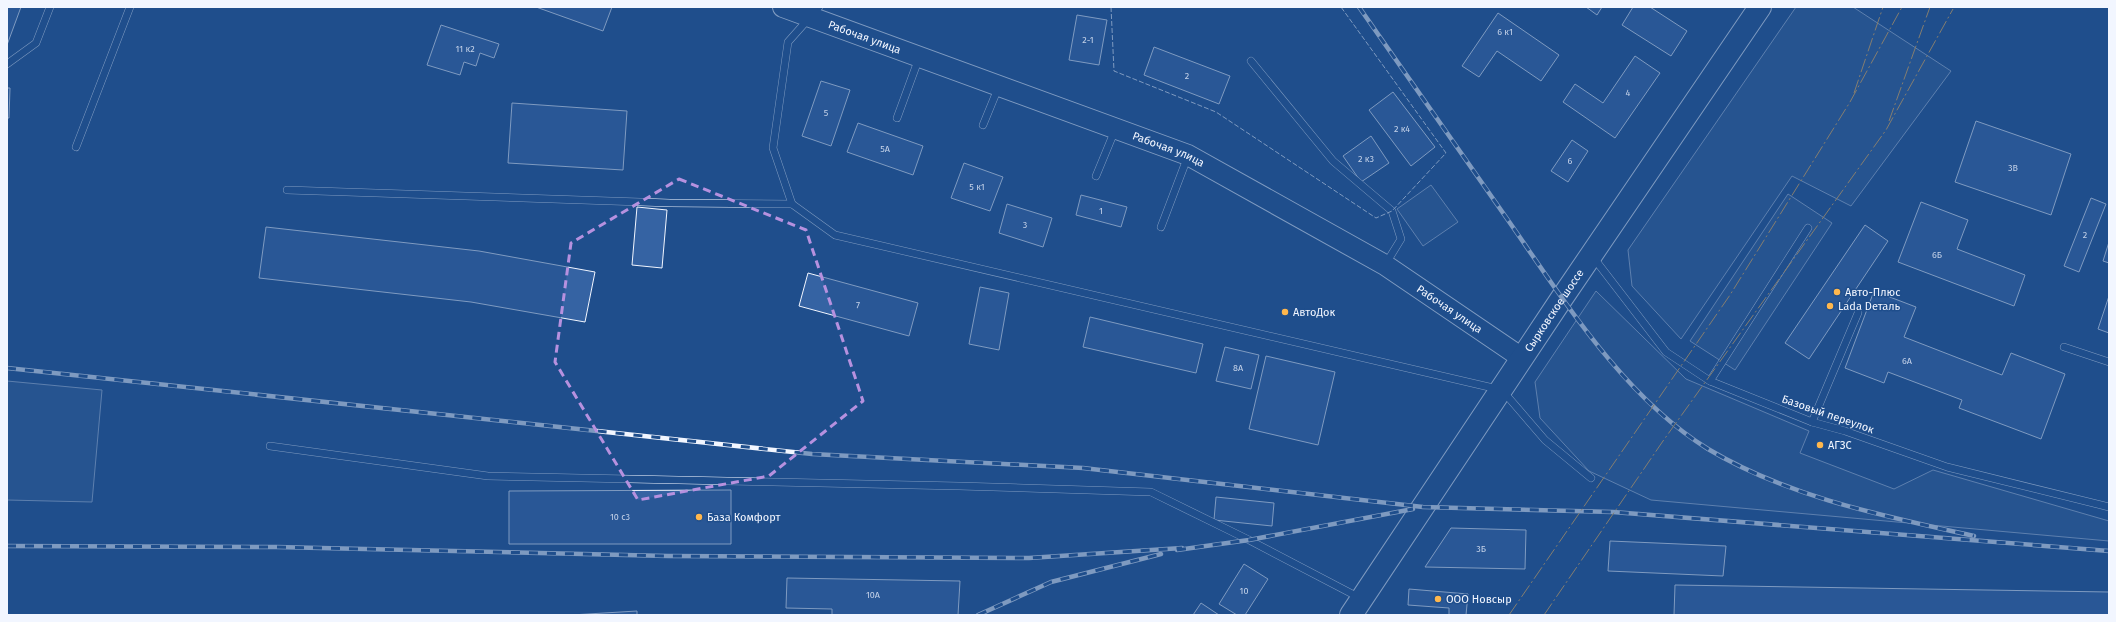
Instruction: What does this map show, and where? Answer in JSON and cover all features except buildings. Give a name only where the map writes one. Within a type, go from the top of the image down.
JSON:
[{"type":"main road","name":"Рабочая улица","points":[[783,7],[815,12],[920,57],[1188,155],[1385,265],[1522,358]]},
{"type":"main road","name":"Сырковское шоссе","points":[[1357,607],[1591,255],[1760,7]]},
{"type":"lane","points":[[7,64],[36,43],[50,7]]},
{"type":"lane","points":[[76,147],[130,7]]},
{"type":"lane","points":[[792,204],[773,148],[788,42],[815,12]]},
{"type":"lane","points":[[897,118],[920,57]]},
{"type":"lane","points":[[1251,61],[1333,161],[1392,211],[1401,239],[1385,265]]},
{"type":"lane","points":[[984,125],[999,86]]},
{"type":"lane","points":[[1096,176],[1116,129]]},
{"type":"lane","points":[[1161,227],[1188,155]]},
{"type":"lane","points":[[287,190],[670,203],[792,204],[835,234],[1502,390],[1545,440],[1591,478]]},
{"type":"lane","points":[[1710,381],[1808,228]]},
{"type":"lane","name":"Базовый переулок","points":[[1591,255],[1666,352],[1710,381],[1812,422],[1845,431],[1947,467],[2109,507]]},
{"type":"lane","points":[[1812,422],[1858,313]]},
{"type":"lane","points":[[2064,347],[2109,362]]},
{"type":"lane","points":[[270,446],[488,476],[1151,492],[1249,540],[1357,607]]},
{"type":"highlighted area","points":[[679,179],[806,230],[863,401],[769,476],[638,500],[555,362],[571,243]]},
{"type":"shaded area","points":[[1796,7],[1853,7],[1951,71],[1851,206],[1792,176],[1681,339],[1632,286],[1628,250]]},
{"type":"shaded area","points":[[1431,185],[1458,222],[1423,246],[1397,209]]},
{"type":"shaded area","points":[[1788,194],[1832,223],[1735,370],[1690,341]]},
{"type":"shaded area","points":[[1596,291],[1686,379],[1809,431],[1800,453],[1894,489],[1933,470],[2109,521],[2109,541],[1651,500],[1589,471],[1540,418],[1535,382]]},
{"type":"shaded area","points":[[7,381],[102,390],[92,502],[7,500]]},
{"type":"railway","points":[[1359,7],[1575,316],[1623,376],[1678,428],[1708,449],[1739,466],[1771,480],[1837,503],[1906,521],[1974,536]]},
{"type":"railway","points":[[7,368],[812,454],[1083,468],[1423,507],[1613,512],[2109,551]]},
{"type":"railway","points":[[1177,550],[1249,540],[1413,509]]},
{"type":"railway","points":[[7,546],[276,547],[668,556],[1029,558],[1182,548]]},
{"type":"railway","points":[[978,615],[1051,582],[1161,554]]},
{"type":"fence","points":[[1111,7],[1114,71],[1216,112],[1376,218],[1392,211],[1446,153],[1341,7]]},
{"type":"power","points":[[1854,93],[1883,7]]},
{"type":"power","points":[[1509,615],[1730,295],[1850,102],[1902,7]]},
{"type":"power","points":[[1889,121],[1930,7]]},
{"type":"power","points":[[1544,615],[1663,441],[1886,130],[1953,9]]},
{"type":"place","name":"Авто-Плюс","points":[[1837,292]]},
{"type":"place","name":"Lada Dеталь","points":[[1830,306]]},
{"type":"place","name":"АвтоДок","points":[[1285,312]]},
{"type":"place","name":"АГЗС","points":[[1820,445]]},
{"type":"place","name":"База Комфорт","points":[[699,517]]},
{"type":"place","name":"ООО Новсыр","points":[[1438,599]]}]
